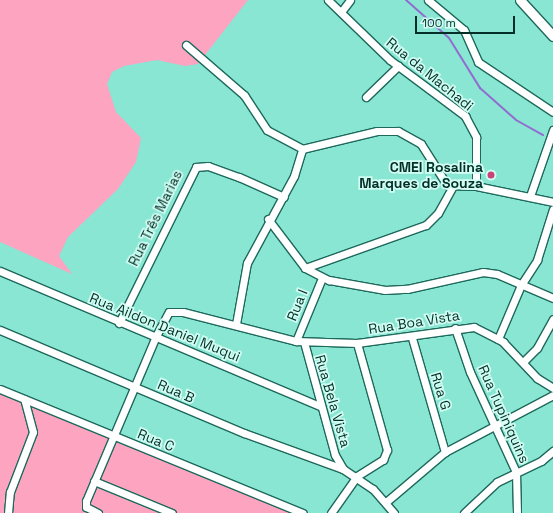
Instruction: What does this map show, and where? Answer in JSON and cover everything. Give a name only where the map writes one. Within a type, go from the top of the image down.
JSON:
[{"type":"street","name":"Rua da Machadi","points":[[328,0],[398,66],[467,119],[476,137],[476,186]]},
{"type":"street","points":[[341,12],[350,0]]},
{"type":"street","points":[[428,0],[464,30],[478,62],[553,112]]},
{"type":"street","points":[[520,0],[553,36]]},
{"type":"street","points":[[186,45],[240,90],[267,130],[302,149],[377,131],[398,131],[421,144],[447,185],[476,186],[553,202]]},
{"type":"street","points":[[366,97],[398,66]]},
{"type":"street","points":[[530,196],[553,130]]},
{"type":"street","points":[[236,324],[247,262],[268,219],[284,197],[302,149]]},
{"type":"street","name":"Rua Três Marias","points":[[119,323],[196,167],[208,166],[239,177],[284,197]]},
{"type":"street","points":[[305,268],[426,225],[438,212],[452,186]]},
{"type":"street","points":[[498,339],[521,285],[537,260],[553,209]]},
{"type":"street","points":[[268,219],[305,268],[322,278],[385,290],[407,289],[482,272],[521,285],[553,298]]},
{"type":"street","name":"Rua Aildon Daniel Muqui","points":[[0,271],[119,323],[156,336],[320,406]]},
{"type":"street","name":"Rua I","points":[[300,342],[322,278]]},
{"type":"street","name":"Rua Boa Vista","points":[[156,336],[166,314],[183,312],[236,324],[300,342],[357,343],[412,338],[456,328],[474,328],[498,339],[523,362],[537,378],[553,388]]},
{"type":"street","points":[[523,362],[536,348],[553,319]]},
{"type":"street","name":"Rua Tupiniquins","points":[[456,328],[468,367],[516,472],[517,513]]},
{"type":"street","name":"Rua B","points":[[0,330],[135,388],[318,463],[343,469]]},
{"type":"street","points":[[98,513],[86,507],[88,495],[156,336]]},
{"type":"street","name":"Rua G","points":[[412,338],[446,452]]},
{"type":"street","name":"Rua Bela Vista","points":[[300,342],[320,406],[330,446],[343,469],[357,476],[386,502],[394,513]]},
{"type":"street","points":[[342,513],[334,510],[357,476],[383,460],[387,450],[357,343]]},
{"type":"street","name":"Rua C","points":[[0,389],[303,513]]},
{"type":"street","points":[[386,502],[446,452],[553,395]]},
{"type":"street","points":[[8,513],[10,492],[33,432],[24,399]]},
{"type":"street","points":[[464,513],[493,485],[553,451]]},
{"type":"street","points":[[94,481],[172,513]]},
{"type":"shaded area","points":[[0,0],[248,0],[198,64],[185,66],[157,60],[124,66],[112,72],[107,84],[116,112],[141,138],[136,162],[118,189],[68,237],[59,256],[72,274],[0,242]]},
{"type":"shaded area","points":[[0,392],[87,427],[87,430],[297,513],[0,513]]},
{"type":"waterway","points":[[406,0],[449,38],[480,88],[516,120],[543,135]]},
{"type":"place","name":"CMEI Rosalina Marques de Souza","points":[[491,175]]}]
